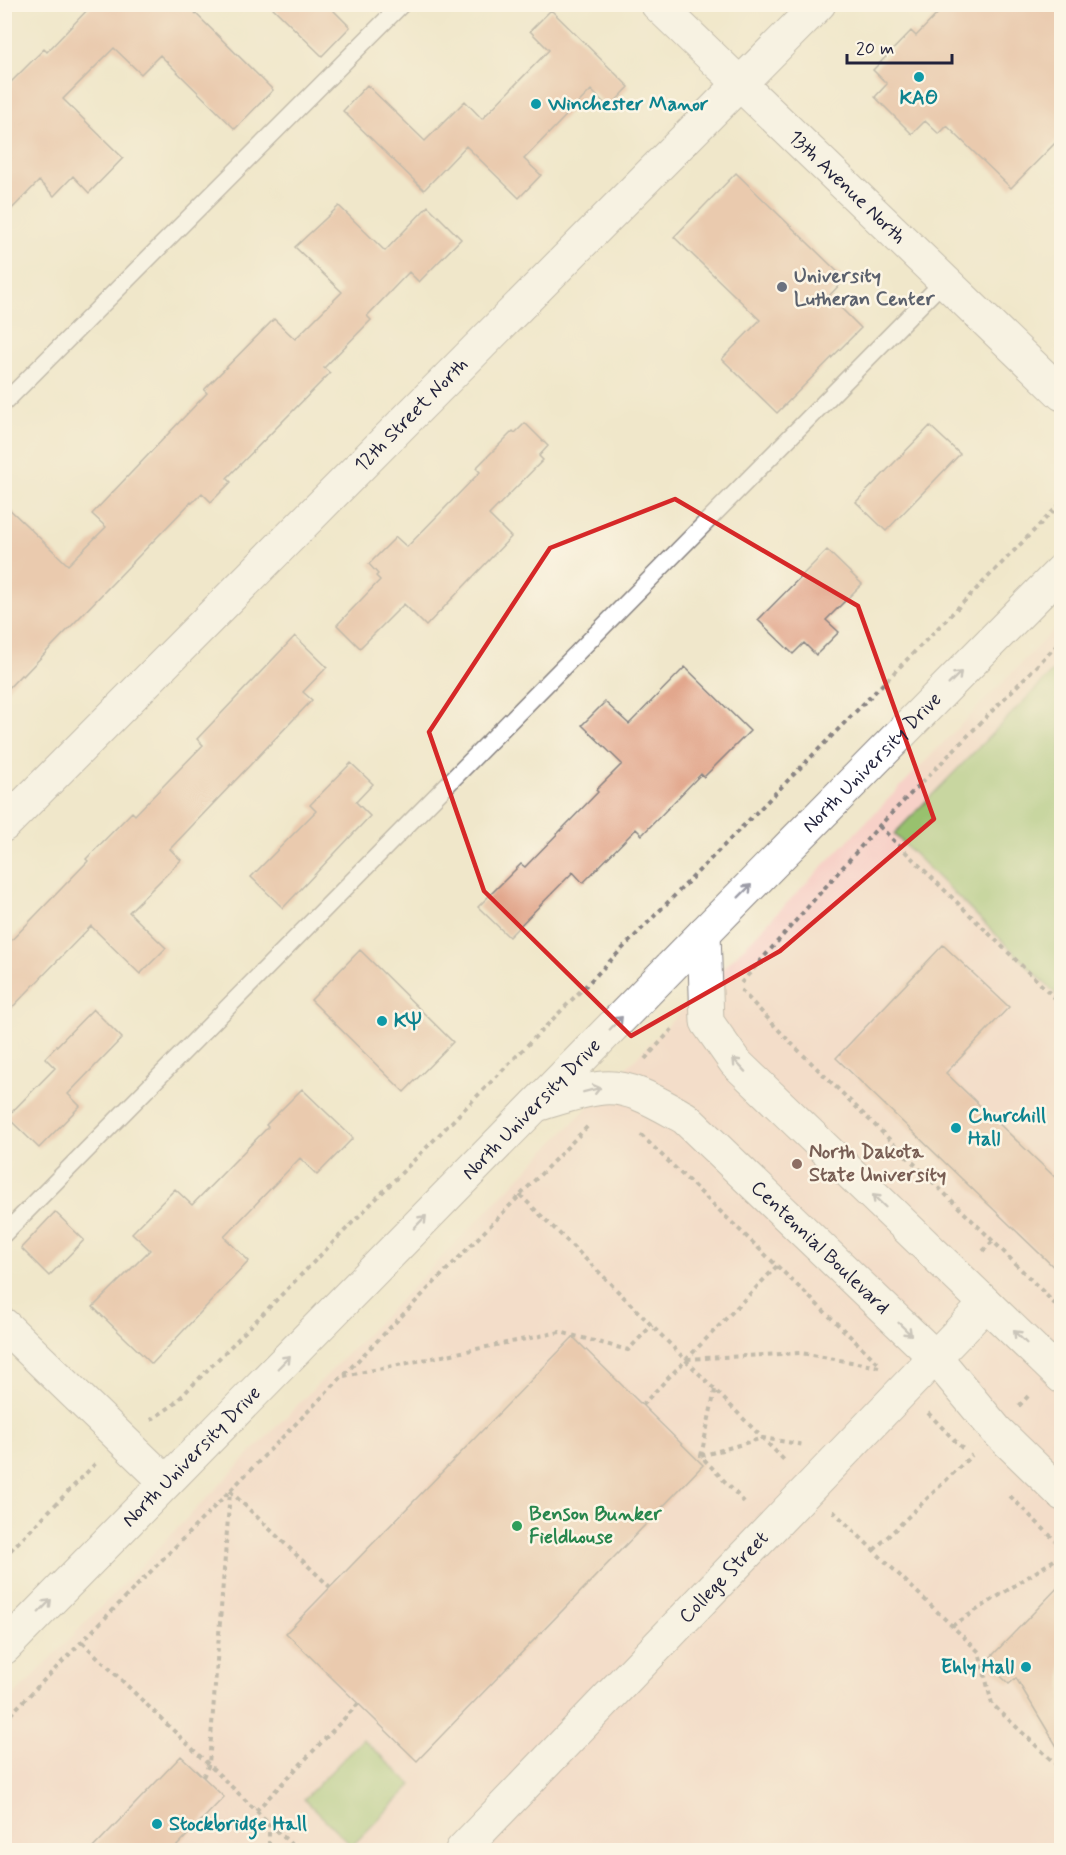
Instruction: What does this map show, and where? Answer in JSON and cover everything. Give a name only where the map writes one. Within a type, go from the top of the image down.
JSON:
[{"type":"street","name":"13th Avenue North","points":[[657,4],[1062,394]]},
{"type":"street","name":"12th Street North","points":[[4,825],[819,4]]},
{"type":"street","name":"North University Drive","points":[[4,1648],[1062,570]]},
{"type":"street","points":[[704,933],[707,1022],[735,1062],[1062,1377]]},
{"type":"street","name":"Centennial Boulevard","points":[[536,1104],[604,1088],[618,1089],[640,1095],[685,1118],[936,1358],[996,1430],[1062,1494]]},
{"type":"street","name":"College Street","points":[[462,1851],[986,1304]]},
{"type":"street","points":[[4,1325],[166,1482]]},
{"type":"lane","points":[[4,404],[402,4]]},
{"type":"lane","points":[[4,1234],[944,281]]},
{"type":"path","points":[[4,1557],[82,1476],[122,1439],[173,1405],[1062,502]]},
{"type":"path","points":[[1062,640],[879,826],[738,987],[789,1041],[1001,1249],[1054,1303],[1062,1317]]},
{"type":"path","points":[[879,826],[1062,1005]]},
{"type":"path","points":[[4,1721],[598,1116],[618,1089],[706,992]]},
{"type":"path","points":[[636,1131],[883,1368],[801,1353],[686,1359]]},
{"type":"path","points":[[642,1406],[777,1266]]},
{"type":"path","points":[[342,1376],[560,1332],[628,1350],[652,1325]]},
{"type":"path","points":[[701,1456],[715,1389]]},
{"type":"path","points":[[701,1456],[763,1438],[811,1446]]},
{"type":"path","points":[[701,1456],[751,1509]]},
{"type":"path","points":[[874,1550],[970,1457]]},
{"type":"path","points":[[230,1491],[330,1587]]},
{"type":"path","points":[[203,1777],[209,1764],[230,1491]]},
{"type":"path","points":[[951,1626],[1062,1555]]},
{"type":"path","points":[[82,1642],[297,1851]]},
{"type":"path","points":[[256,1811],[358,1704]]},
{"type":"path","points":[[268,1823],[269,1851]]},
{"type":"highlighted area","points":[[675,499],[858,606],[934,819],[780,951],[631,1036],[484,891],[429,732],[550,548]]},
{"type":"shaded area","name":"North Dakota State University","points":[[1061,622],[1061,1850],[5,1850],[4,1706]]},
{"type":"green space","points":[[1061,663],[1061,999],[894,834]]},
{"type":"green space","points":[[363,1739],[412,1785],[352,1846],[304,1799]]},
{"type":"building","points":[[93,4],[186,4],[273,90],[235,129],[160,55],[141,74],[114,48],[63,99],[123,158],[89,193],[73,176],[54,196],[39,181],[4,217],[4,89],[44,49],[47,52]]},
{"type":"building","points":[[269,4],[327,4],[350,27],[322,56]]},
{"type":"building","points":[[947,4],[1062,4],[1062,136],[1011,188],[947,126],[939,134],[925,121],[912,134],[875,97],[887,84],[873,70],[911,31],[916,36]]},
{"type":"building","name":"Winchester Manor","points":[[551,10],[629,87],[609,108],[591,90],[524,159],[541,175],[519,198],[466,146],[424,190],[343,111],[367,85],[425,141],[465,101],[482,119],[549,50],[530,31]]},
{"type":"building","name":"University Lutheran Center","points":[[736,173],[845,279],[829,296],[861,328],[777,413],[722,359],[760,320],[674,237]]},
{"type":"building","points":[[339,206],[385,251],[428,206],[461,239],[419,282],[409,272],[367,316],[371,320],[324,368],[330,373],[227,478],[231,482],[211,502],[202,493],[191,502],[4,693],[4,504],[68,565],[106,527],[92,514],[207,393],[204,390],[274,319],[295,339],[342,292],[295,247]]},
{"type":"building","points":[[525,423],[548,446],[539,456],[543,460],[489,515],[511,537],[426,626],[404,604],[360,648],[337,625],[380,580],[369,564],[396,537],[407,547],[480,472],[476,468],[513,431],[515,433]]},
{"type":"building","points":[[930,426],[960,454],[886,531],[856,502]]},
{"type":"building","points":[[827,550],[862,584],[826,620],[839,632],[816,655],[804,643],[793,654],[758,620]]},
{"type":"building","points":[[295,636],[327,667],[303,692],[312,700],[170,849],[181,860],[129,912],[166,948],[140,974],[91,926],[4,1016],[4,948],[132,812],[135,815],[203,745],[197,739]]},
{"type":"building","points":[[685,667],[750,731],[704,777],[701,774],[642,835],[636,829],[583,883],[573,872],[509,937],[478,907],[521,864],[525,867],[622,764],[582,725],[605,702],[629,724]]},
{"type":"building","points":[[351,763],[373,784],[356,802],[370,816],[283,908],[251,877],[316,811],[310,805]]},
{"type":"building","name":"Churchill Hall","points":[[943,945],[1009,1007],[946,1073],[1062,1184],[1062,1275],[836,1058]]},
{"type":"building","name":"ΚΨ","points":[[360,950],[453,1042],[404,1092],[311,1000]]},
{"type":"building","points":[[93,1009],[122,1038],[68,1094],[80,1106],[39,1148],[7,1117],[55,1068],[45,1058]]},
{"type":"building","points":[[302,1089],[353,1138],[317,1175],[300,1158],[224,1237],[249,1261],[152,1364],[93,1307],[150,1250],[132,1233],[175,1189],[192,1205]]},
{"type":"building","points":[[55,1212],[84,1240],[49,1276],[21,1248]]},
{"type":"building","name":"Benson Bunker Fieldhouse","points":[[573,1337],[703,1465],[417,1761],[286,1633]]},
{"type":"building","name":"Ehly Hall","points":[[1062,1583],[1062,1755],[1016,1678],[1009,1684],[986,1662]]},
{"type":"building","name":"Stockbridge Hall","points":[[181,1756],[224,1797],[172,1851],[90,1851]]},
{"type":"place","name":"ΚΑΘ","points":[[919,77]]},
{"type":"place","name":"Winchester Manor","points":[[536,104]]},
{"type":"place","name":"University Lutheran Center","points":[[782,287]]},
{"type":"place","name":"ΚΨ","points":[[382,1021]]},
{"type":"place","name":"Churchill Hall","points":[[956,1128]]},
{"type":"place","name":"North Dakota State University","points":[[797,1164]]},
{"type":"place","name":"Benson Bunker Fieldhouse","points":[[517,1526]]},
{"type":"place","name":"Ehly Hall","points":[[1026,1667]]},
{"type":"place","name":"Stockbridge Hall","points":[[157,1824]]}]
